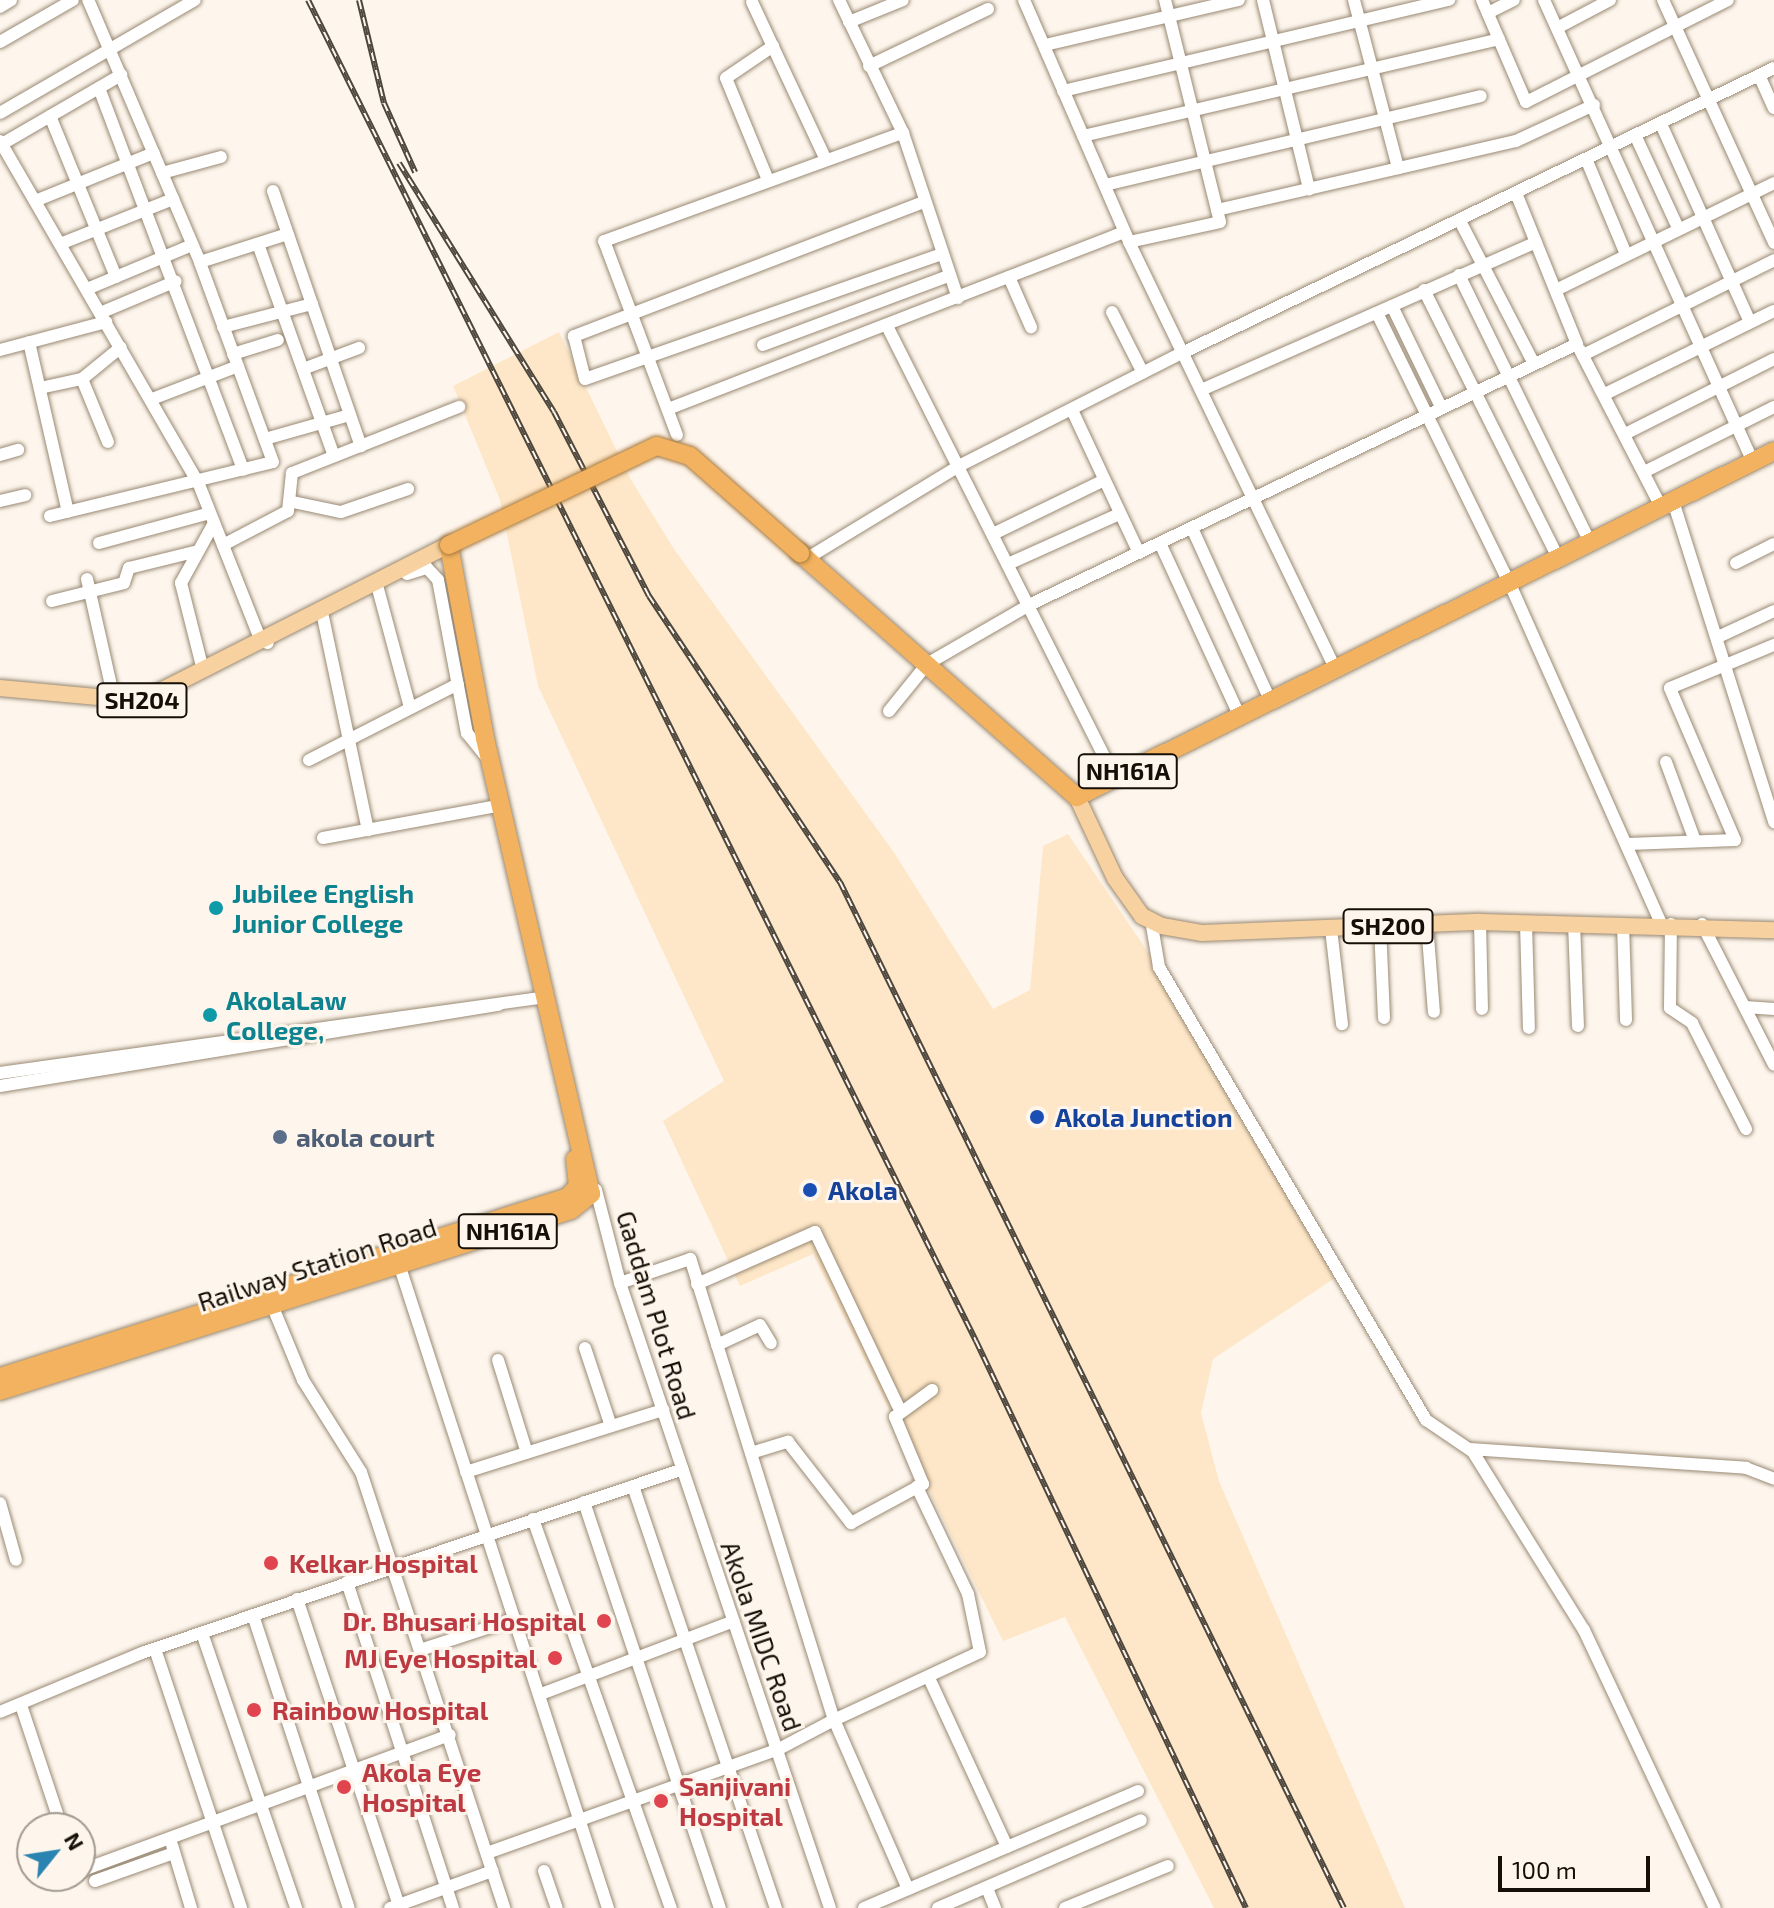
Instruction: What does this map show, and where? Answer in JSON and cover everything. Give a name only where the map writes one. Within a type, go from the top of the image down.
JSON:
[{"type":"highway","name":"NH161A","points":[[585,1188],[490,764],[449,545],[657,446],[690,456],[1077,797],[1774,451]]},
{"type":"highway","name":"NH161A","points":[[490,764],[492,807],[541,998]]},
{"type":"highway","name":"Railway Station Road","points":[[0,1377],[396,1256],[571,1210],[585,1188]]},
{"type":"highway","name":"Railway Station Road","points":[[0,1391],[272,1305],[396,1256]]},
{"type":"main road","name":"SH204","points":[[0,688],[115,703],[141,701],[449,545]]},
{"type":"main road","points":[[1077,797],[1115,878],[1151,920]]},
{"type":"main road","name":"SH200","points":[[1151,920],[1202,933],[1480,922],[1702,924],[1774,930]]},
{"type":"street","points":[[0,7],[11,0]]},
{"type":"street","points":[[0,42],[73,0]]},
{"type":"street","points":[[88,0],[200,262],[273,462],[290,474],[293,502]]},
{"type":"street","points":[[0,113],[195,0]]},
{"type":"street","points":[[839,0],[903,133],[921,203],[958,298]]},
{"type":"street","points":[[849,22],[903,0]]},
{"type":"street","points":[[1024,0],[1126,237],[1335,669]]},
{"type":"street","points":[[668,409],[1009,277],[1126,237],[1220,222],[1165,0]]},
{"type":"street","points":[[1045,45],[1239,0]]},
{"type":"street","points":[[1263,0],[1309,189]]},
{"type":"street","points":[[1354,0],[1388,119],[1398,168]]},
{"type":"street","points":[[1063,91],[1449,0]]},
{"type":"street","points":[[1482,0],[1526,102],[1728,0]]},
{"type":"street","points":[[1488,13],[1514,0]]},
{"type":"street","points":[[1544,0],[1582,74],[1611,150],[1680,307],[1753,462]]},
{"type":"street","points":[[1557,28],[1610,0]]},
{"type":"street","points":[[1663,0],[1774,243]]},
{"type":"street","points":[[752,2],[826,160]]},
{"type":"street","points":[[869,66],[988,9]]},
{"type":"street","points":[[1083,136],[1499,39]]},
{"type":"street","points":[[768,180],[726,78],[773,46]]},
{"type":"street","points":[[803,556],[959,466],[1182,353],[1611,150],[1774,68]]},
{"type":"street","points":[[121,75],[1,143],[198,482],[265,639],[323,617],[421,568],[436,575],[469,738],[490,764]]},
{"type":"street","points":[[1759,75],[1774,108]]},
{"type":"street","points":[[99,88],[176,281],[243,470]]},
{"type":"street","points":[[1105,185],[1481,96]]},
{"type":"street","points":[[1217,210],[1526,138],[1594,105]]},
{"type":"street","points":[[50,116],[92,231],[116,277]]},
{"type":"street","points":[[1661,124],[1730,284],[1750,322]]},
{"type":"street","points":[[677,435],[630,312],[606,238],[903,133]]},
{"type":"street","points":[[1636,137],[1678,228]]},
{"type":"street","points":[[35,201],[154,153]]},
{"type":"street","points":[[162,173],[221,157]]},
{"type":"street","points":[[1587,161],[1625,252]]},
{"type":"street","points":[[1556,290],[1651,238],[1774,183]]},
{"type":"street","points":[[273,191],[361,446]]},
{"type":"street","points":[[1516,193],[1580,349],[1644,472],[1667,504],[1718,637],[1771,803],[1774,822]]},
{"type":"street","points":[[60,244],[173,199]]},
{"type":"street","points":[[921,203],[574,336],[585,379],[941,254]]},
{"type":"street","points":[[1460,221],[1534,364]]},
{"type":"street","points":[[200,262],[288,234]]},
{"type":"street","points":[[1201,390],[1536,242]]},
{"type":"street","points":[[258,244],[334,456]]},
{"type":"street","points":[[87,289],[192,245]]},
{"type":"street","points":[[889,711],[927,664],[1029,605],[1427,413],[1534,364],[1580,349],[1680,307],[1774,260]]},
{"type":"street","points":[[1459,275],[1590,542]]},
{"type":"street","points":[[763,345],[949,276]]},
{"type":"street","points":[[1009,277],[1031,327]]},
{"type":"street","points":[[0,350],[103,318],[176,281]]},
{"type":"street","points":[[1424,290],[1558,558]]},
{"type":"street","points":[[223,327],[284,314],[312,304]]},
{"type":"street","points":[[1392,306],[1441,407]]},
{"type":"street","points":[[1605,394],[1774,311]]},
{"type":"street","points":[[1112,312],[1143,373]]},
{"type":"street","points":[[1377,313],[1509,582],[1666,924],[1670,1008],[1692,1023],[1746,1129]]},
{"type":"street","points":[[887,326],[1115,778]]},
{"type":"street","points":[[152,399],[209,377],[278,340]]},
{"type":"street","points":[[29,342],[68,512]]},
{"type":"street","points":[[40,388],[82,379],[121,347]]},
{"type":"street","points":[[303,369],[359,348]]},
{"type":"street","points":[[1625,434],[1774,359]]},
{"type":"street","points":[[82,379],[108,442]]},
{"type":"street","points":[[290,474],[459,407]]},
{"type":"street","points":[[1644,472],[1774,407]]},
{"type":"street","points":[[1072,410],[1139,553]]},
{"type":"street","points":[[265,439],[350,415]]},
{"type":"street","points":[[0,455],[18,450]]},
{"type":"street","points":[[50,516],[273,462]]},
{"type":"street","points":[[993,534],[1104,480]]},
{"type":"street","points":[[223,545],[293,502],[341,512],[408,489]]},
{"type":"street","points":[[0,501],[25,495]]},
{"type":"street","points":[[1008,564],[1119,514]]},
{"type":"street","points":[[99,543],[212,518]]},
{"type":"street","points":[[203,670],[181,590],[194,552],[212,518]]},
{"type":"street","points":[[1192,528],[1270,700]]},
{"type":"street","points":[[1160,543],[1239,715]]},
{"type":"street","points":[[1736,563],[1774,544]]},
{"type":"street","points":[[52,601],[88,585],[124,583],[129,568],[194,552]]},
{"type":"street","points":[[88,585],[115,703]]},
{"type":"street","points":[[378,589],[410,708]]},
{"type":"street","points":[[1718,637],[1774,611]]},
{"type":"street","points":[[323,617],[352,738],[368,830]]},
{"type":"street","points":[[1628,844],[1731,843],[1737,833],[1670,688],[1725,659],[1774,645]]},
{"type":"street","points":[[309,760],[458,684]]},
{"type":"street","points":[[1666,762],[1695,841]]},
{"type":"street","points":[[323,838],[492,807]]},
{"type":"street","points":[[1151,920],[1159,967],[1426,1420],[1470,1449],[1584,1630],[1715,1908]]},
{"type":"street","points":[[1480,922],[1482,1009]]},
{"type":"street","points":[[1526,923],[1529,1028]]},
{"type":"street","points":[[1574,923],[1578,1026]]},
{"type":"street","points":[[1427,924],[1434,1012]]},
{"type":"street","points":[[1623,924],[1626,1020]]},
{"type":"street","points":[[1702,924],[1774,1065]]},
{"type":"street","points":[[1380,926],[1384,1018]]},
{"type":"street","points":[[1331,929],[1342,1024]]},
{"type":"street","points":[[0,1073],[42,1073],[541,998]]},
{"type":"street","points":[[1745,1007],[1774,1009]]},
{"type":"street","points":[[0,1086],[42,1073]]},
{"type":"street","name":"Gaddam Plot Road","points":[[585,1188],[683,1469]]},
{"type":"street","points":[[697,1284],[815,1232],[901,1412]]},
{"type":"street","points":[[396,1256],[541,1694],[608,1908]]},
{"type":"street","points":[[620,1283],[690,1259],[834,1720],[908,1889]]},
{"type":"street","points":[[272,1305],[303,1380],[361,1472],[396,1564],[504,1908]]},
{"type":"street","points":[[717,1345],[760,1325],[771,1343]]},
{"type":"street","points":[[585,1348],[611,1426]]},
{"type":"street","points":[[498,1360],[527,1453]]},
{"type":"street","points":[[751,1453],[788,1442],[849,1524],[923,1481],[895,1418],[932,1390]]},
{"type":"street","points":[[466,1472],[663,1410]]},
{"type":"street","points":[[1470,1449],[1746,1468],[1774,1479]]},
{"type":"street","points":[[0,1712],[155,1649],[396,1564],[683,1469]]},
{"type":"street","name":"Akola MIDC Road","points":[[683,1469],[830,1908]]},
{"type":"street","points":[[633,1486],[682,1641],[776,1908]]},
{"type":"street","points":[[487,1853],[777,1750],[834,1720],[929,1678],[981,1648],[968,1617],[968,1594],[917,1487]]},
{"type":"street","points":[[584,1502],[720,1908]]},
{"type":"street","points":[[0,1503],[16,1560]]},
{"type":"street","points":[[533,1519],[591,1675],[671,1908]]},
{"type":"street","points":[[347,1582],[453,1908]]},
{"type":"street","points":[[297,1599],[396,1907],[492,1871]]},
{"type":"street","points":[[253,1615],[349,1908]]},
{"type":"street","points":[[423,1649],[515,1619]]},
{"type":"street","points":[[541,1694],[734,1621]]},
{"type":"street","points":[[202,1633],[296,1908]]},
{"type":"street","points":[[155,1649],[241,1908]]},
{"type":"street","points":[[929,1678],[1007,1847]]},
{"type":"street","points":[[21,1705],[57,1812]]},
{"type":"street","points":[[96,1865],[450,1735]]},
{"type":"street","points":[[864,1908],[1138,1791]]},
{"type":"street","points":[[938,1908],[1141,1820]]},
{"type":"street","points":[[169,1839],[191,1908]]},
{"type":"street","points":[[96,1881],[174,1853]]},
{"type":"street","points":[[1065,1908],[1168,1866]]},
{"type":"street","points":[[544,1871],[557,1908]]},
{"type":"street","points":[[987,1888],[995,1908]]},
{"type":"shaded area","points":[[559,332],[630,478],[674,549],[893,851],[993,1009],[1030,990],[1043,846],[1068,834],[1150,955],[1335,1278],[1213,1359],[1201,1413],[1219,1481],[1405,1908],[1214,1908],[1065,1617],[1003,1641],[813,1254],[740,1286],[663,1121],[724,1081],[538,686],[500,500],[453,386]]},
{"type":"railway","points":[[308,0],[976,1341],[1246,1908]]},
{"type":"railway","points":[[359,0],[384,103],[415,172]]},
{"type":"railway","points":[[399,163],[554,412],[649,596],[840,882],[1344,1908]]},
{"type":"place","name":"Jubilee English Junior College","points":[[216,908]]},
{"type":"place","name":"AkolaLaw College,","points":[[210,1015]]},
{"type":"place","name":"Akola Junction","points":[[1037,1117]]},
{"type":"place","name":"akola court","points":[[280,1137]]},
{"type":"place","name":"Akola","points":[[810,1190]]},
{"type":"place","name":"Kelkar Hospital","points":[[271,1563]]},
{"type":"place","name":"Dr. Bhusari Hospital","points":[[604,1621]]},
{"type":"place","name":"MJ Eye Hospital","points":[[555,1658]]},
{"type":"place","name":"Rainbow Hospital","points":[[254,1710]]},
{"type":"place","name":"Akola Eye Hospital","points":[[344,1787]]},
{"type":"place","name":"Sanjivani Hospital","points":[[661,1801]]}]
